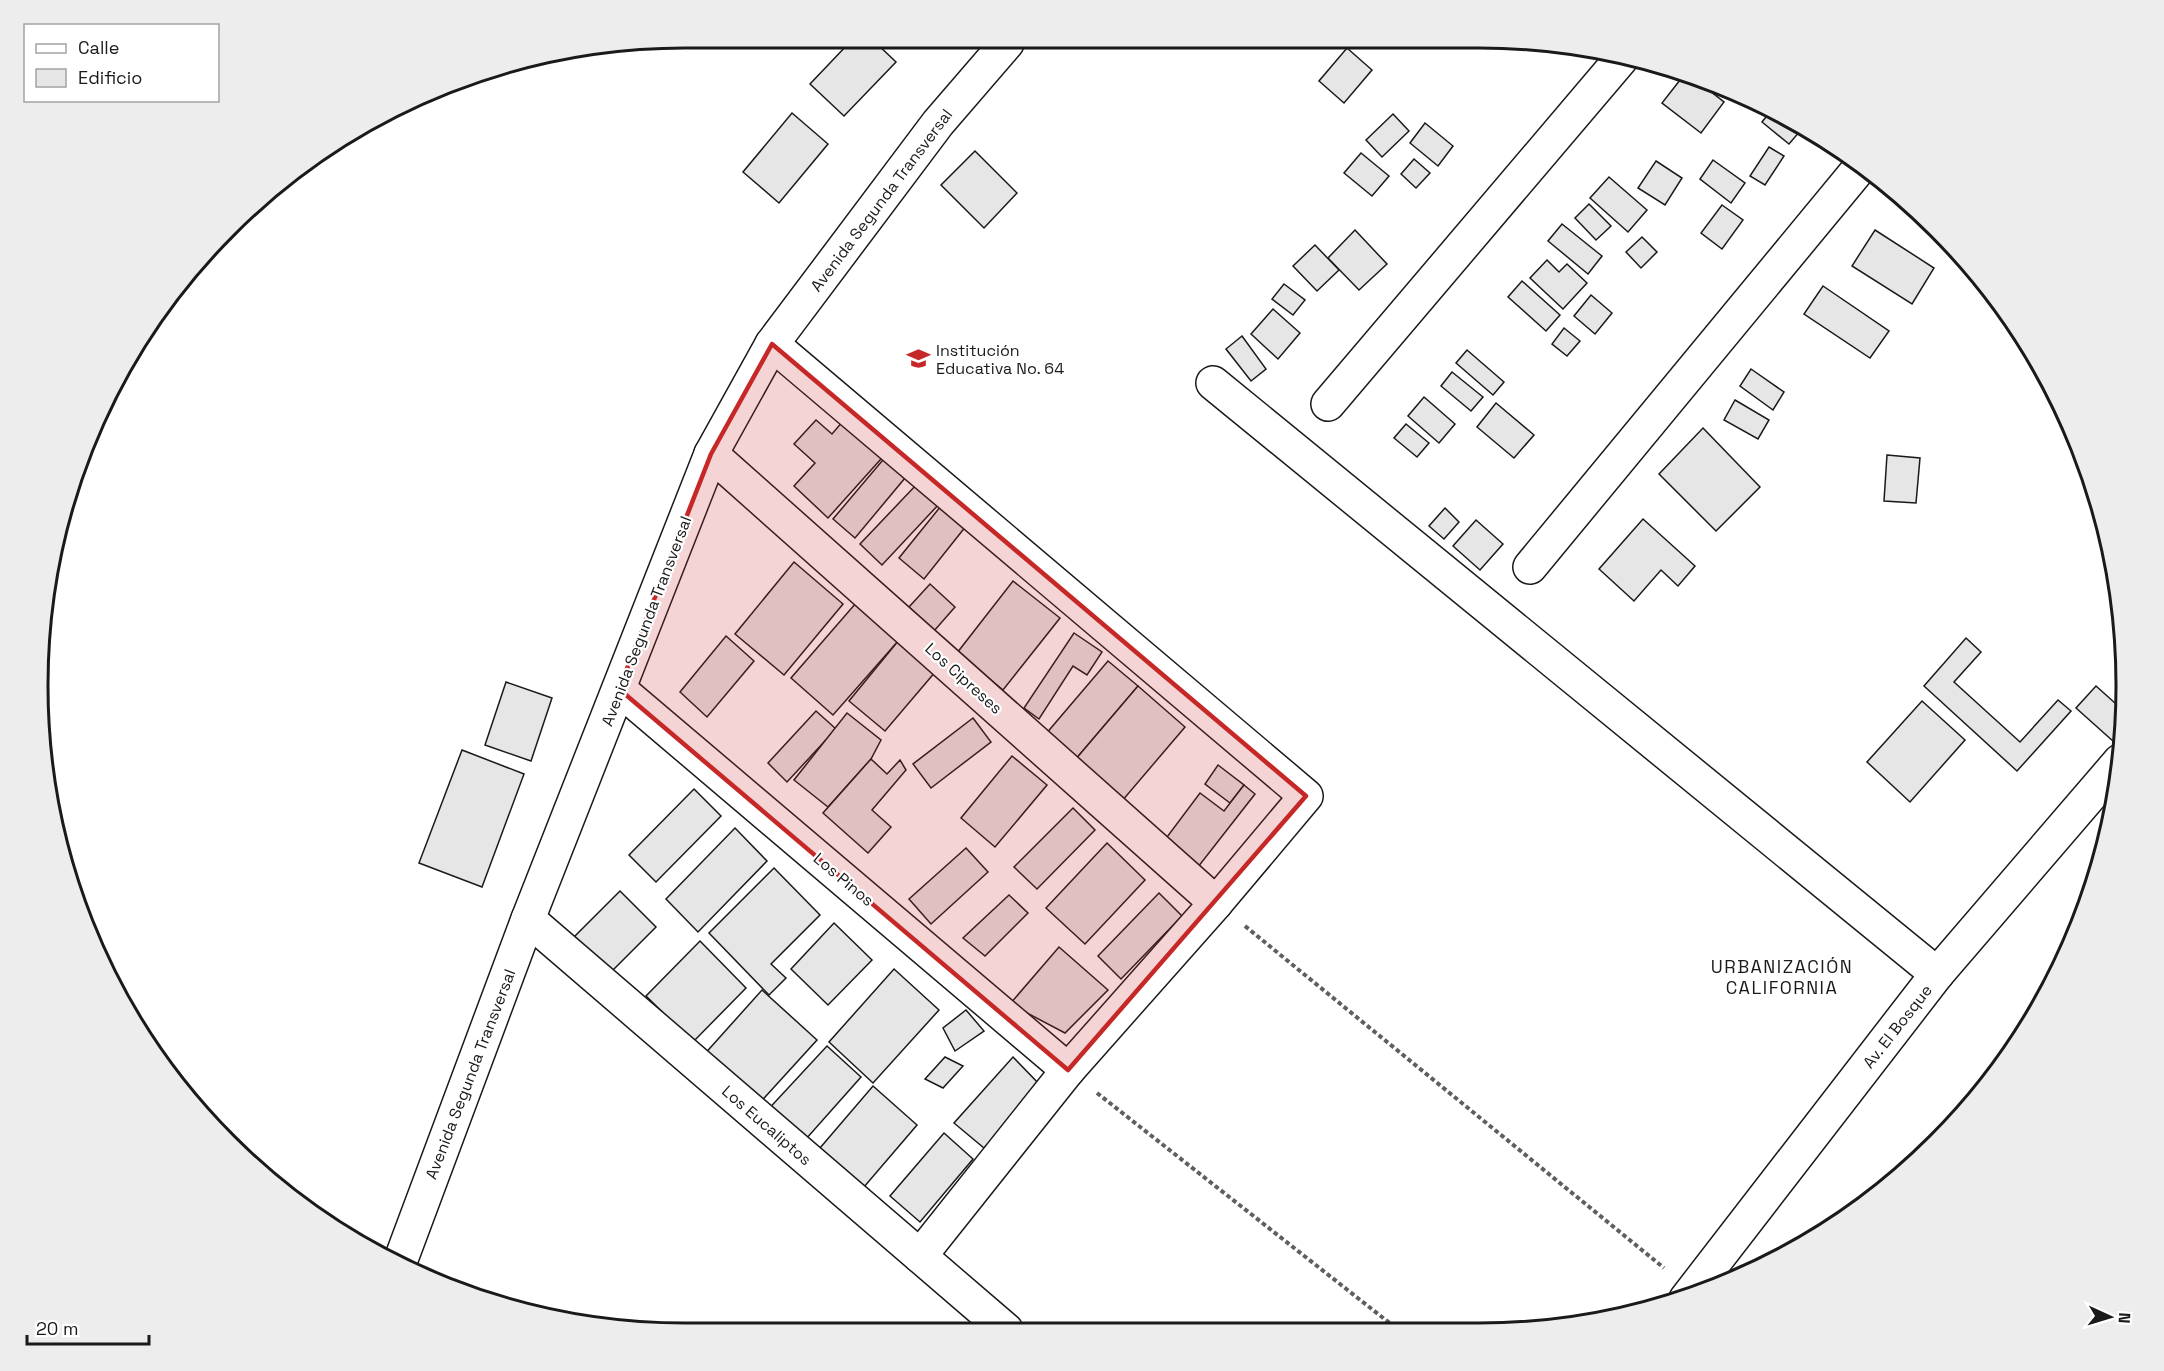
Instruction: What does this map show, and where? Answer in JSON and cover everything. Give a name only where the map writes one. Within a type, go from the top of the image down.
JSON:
[{"type":"street","name":"Avenida Segunda Transversal","points":[[402,1256],[528,919],[711,454],[772,344],[938,123],[1002,48]]},
{"type":"street","points":[[1328,404],[1618,64]]},
{"type":"street","points":[[1530,567],[1856,172]]},
{"type":"street","points":[[772,344],[1306,796],[1216,903],[1068,1070],[920,1256]]},
{"type":"street","points":[[1214,383],[1937,974]]},
{"type":"street","name":"Los Cipreses","points":[[711,454],[1216,903]]},
{"type":"street","name":"Los Pinos","points":[[619,689],[1068,1070]]},
{"type":"street","name":"Av. El Bosque","points":[[1699,1283],[1937,974],[2110,772]]},
{"type":"street","name":"Los Eucaliptos","points":[[528,919],[998,1323]]},
{"type":"path","points":[[1216,903],[1681,1290]]},
{"type":"path","points":[[1068,1070],[1390,1323]]},
{"type":"highlighted area","points":[[772,344],[1306,796],[1068,1070],[619,689],[711,454]]},
{"type":"building","points":[[844,48],[881,48],[896,62],[844,116],[810,84]]},
{"type":"building","points":[[1347,48],[1372,70],[1344,103],[1319,81]]},
{"type":"building","points":[[1679,81],[1713,94],[1724,102],[1701,133],[1662,103]]},
{"type":"building","points":[[792,113],[828,144],[779,203],[743,172]]},
{"type":"building","points":[[1393,114],[1409,131],[1382,157],[1366,140]]},
{"type":"building","points":[[1766,117],[1798,134],[1789,144],[1762,122]]},
{"type":"building","points":[[1425,123],[1453,146],[1438,166],[1410,143]]},
{"type":"building","points":[[1769,147],[1784,156],[1765,185],[1750,176]]},
{"type":"building","points":[[975,151],[1017,193],[984,228],[941,185]]},
{"type":"building","points":[[1361,153],[1389,176],[1372,196],[1344,173]]},
{"type":"building","points":[[1414,159],[1430,173],[1416,188],[1401,174]]},
{"type":"building","points":[[1713,160],[1745,183],[1731,203],[1700,179]]},
{"type":"building","points":[[1656,161],[1682,178],[1665,205],[1638,188]]},
{"type":"building","points":[[1609,177],[1647,210],[1628,232],[1590,198]]},
{"type":"building","points":[[1589,204],[1611,226],[1596,240],[1575,218]]},
{"type":"building","points":[[1722,205],[1743,220],[1722,249],[1701,233]]},
{"type":"building","points":[[1562,224],[1602,256],[1588,274],[1548,241]]},
{"type":"building","points":[[1355,230],[1387,264],[1359,290],[1328,258]]},
{"type":"building","points":[[1875,230],[1934,268],[1912,304],[1852,266]]},
{"type":"building","points":[[1642,237],[1657,252],[1641,268],[1626,252]]},
{"type":"building","points":[[1315,245],[1339,270],[1317,291],[1293,266]]},
{"type":"building","points":[[1547,260],[1559,272],[1567,264],[1587,283],[1563,309],[1530,278]]},
{"type":"building","points":[[1522,281],[1560,315],[1546,331],[1508,297]]},
{"type":"building","points":[[1284,284],[1305,300],[1293,315],[1272,299]]},
{"type":"building","points":[[1823,286],[1889,331],[1870,358],[1804,314]]},
{"type":"building","points":[[1591,295],[1612,313],[1595,334],[1574,316]]},
{"type":"building","points":[[1273,309],[1300,333],[1278,359],[1251,334]]},
{"type":"building","points":[[1564,328],[1580,341],[1567,356],[1552,344]]},
{"type":"building","points":[[1242,336],[1266,369],[1251,381],[1226,349]]},
{"type":"building","points":[[1467,350],[1504,382],[1493,395],[1456,363]]},
{"type":"building","points":[[1751,369],[1784,392],[1773,410],[1740,386]]},
{"type":"building","points":[[1452,372],[1483,397],[1471,411],[1441,386]]},
{"type":"building","points":[[1424,397],[1455,424],[1439,443],[1408,416]]},
{"type":"building","points":[[1735,400],[1769,420],[1758,439],[1724,420]]},
{"type":"building","points":[[1496,403],[1534,435],[1514,458],[1477,427]]},
{"type":"building","points":[[849,414],[889,450],[828,518],[794,486],[815,463],[794,444],[816,420],[832,434]]},
{"type":"building","points":[[1406,424],[1429,443],[1417,457],[1394,438]]},
{"type":"building","points":[[1703,428],[1760,487],[1716,531],[1659,474]]},
{"type":"building","points":[[893,448],[915,466],[855,538],[833,519]]},
{"type":"building","points":[[1887,455],[1920,458],[1916,503],[1884,501]]},
{"type":"building","points":[[918,483],[940,503],[882,565],[860,544]]},
{"type":"building","points":[[945,501],[970,521],[924,579],[899,558]]},
{"type":"building","points":[[1445,508],[1459,522],[1444,539],[1429,526]]},
{"type":"building","points":[[1643,519],[1695,566],[1678,586],[1661,570],[1634,601],[1599,569]]},
{"type":"building","points":[[1476,520],[1503,544],[1480,570],[1453,546]]},
{"type":"building","points":[[794,562],[843,604],[784,675],[735,634]]},
{"type":"building","points":[[1013,581],[1060,618],[1003,690],[957,653]]},
{"type":"building","points":[[930,584],[955,607],[934,631],[909,607]]},
{"type":"building","points":[[856,603],[899,640],[833,715],[791,678]]},
{"type":"building","points":[[1074,633],[1102,652],[1087,675],[1073,666],[1039,719],[1024,708]]},
{"type":"building","points":[[726,636],[754,661],[707,717],[680,692]]},
{"type":"building","points":[[1966,638],[1981,652],[1954,682],[2020,742],[2058,700],[2071,711],[2017,771],[1924,686]]},
{"type":"building","points":[[899,640],[936,671],[885,731],[849,701]]},
{"type":"building","points":[[1108,661],[1138,686],[1075,760],[1045,735]]},
{"type":"building","points":[[506,682],[552,698],[531,761],[485,745]]},
{"type":"building","points":[[1138,686],[1185,727],[1122,801],[1075,760]]},
{"type":"building","points":[[2096,686],[2116,704],[2114,742],[2076,708]]},
{"type":"building","points":[[1922,701],[1965,740],[1910,802],[1867,762]]},
{"type":"building","points":[[816,711],[836,729],[787,782],[768,763]]},
{"type":"building","points":[[847,713],[881,740],[871,759],[828,807],[794,780]]},
{"type":"building","points":[[973,718],[991,742],[931,788],[913,764]]},
{"type":"building","points":[[462,750],[524,774],[482,887],[419,863]]},
{"type":"building","points":[[1012,756],[1047,785],[995,847],[961,818]]},
{"type":"building","points":[[871,759],[887,774],[900,760],[906,770],[872,810],[891,827],[868,853],[823,813]]},
{"type":"building","points":[[1218,765],[1244,785],[1230,803],[1205,784]]},
{"type":"building","points":[[1244,785],[1255,794],[1198,867],[1164,841],[1200,793],[1224,811]]},
{"type":"building","points":[[694,789],[721,816],[656,882],[629,855]]},
{"type":"building","points":[[1073,808],[1095,830],[1037,889],[1014,867]]},
{"type":"building","points":[[735,828],[767,861],[698,932],[666,899]]},
{"type":"building","points":[[1107,843],[1145,880],[1085,944],[1046,908]]},
{"type":"building","points":[[966,848],[988,872],[931,924],[909,899]]},
{"type":"building","points":[[774,868],[820,915],[771,964],[786,978],[769,995],[709,933]]},
{"type":"building","points":[[620,891],[656,927],[607,976],[571,940]]},
{"type":"building","points":[[1159,893],[1182,916],[1121,979],[1098,956]]},
{"type":"building","points":[[1009,895],[1028,913],[985,956],[963,938]]},
{"type":"building","points":[[834,923],[872,960],[828,1005],[791,969]]},
{"type":"building","points":[[700,941],[746,988],[693,1042],[646,996]]},
{"type":"building","points":[[1059,947],[1108,990],[1065,1033],[1010,1004]]},
{"type":"building","points":[[894,969],[939,1010],[873,1083],[829,1042]]},
{"type":"building","points":[[762,990],[817,1040],[756,1107],[702,1057]]},
{"type":"building","points":[[966,1010],[984,1031],[955,1051],[943,1028]]},
{"type":"building","points":[[827,1046],[861,1077],[798,1148],[763,1115]]},
{"type":"building","points":[[945,1057],[963,1066],[943,1088],[925,1079]]},
{"type":"building","points":[[1013,1057],[1042,1087],[984,1148],[954,1123]]},
{"type":"building","points":[[873,1086],[917,1125],[846,1208],[802,1169]]},
{"type":"building","points":[[944,1133],[973,1159],[920,1222],[890,1196]]},
{"type":"place","name":"Institución Educativa No. 64","points":[[918,359]]},
{"type":"district","name":"URBANIZACIÓN CALIFORNIA","points":[[1782,977]]}]
